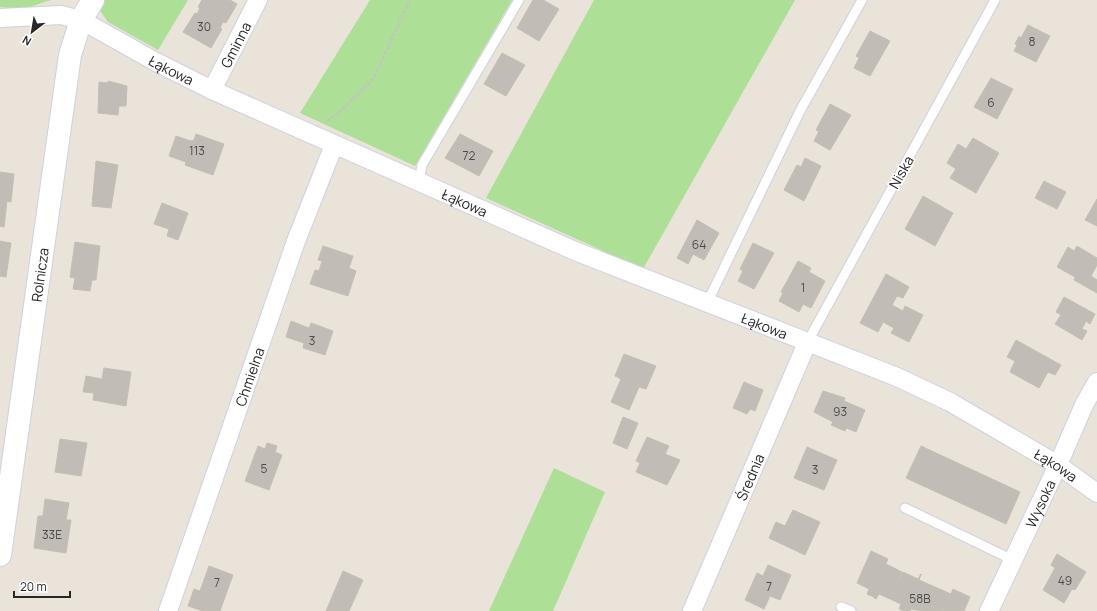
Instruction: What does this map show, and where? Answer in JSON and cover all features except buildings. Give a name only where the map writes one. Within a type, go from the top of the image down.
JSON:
[{"type":"street","name":"Rolnicza","points":[[0,555],[70,55],[81,20],[93,0]]},
{"type":"street","name":"Gminna","points":[[212,90],[258,0]]},
{"type":"street","name":"Łąkowa","points":[[0,18],[61,15],[81,20],[156,62],[212,90],[575,251],[707,304],[897,377],[950,402],[1058,465],[1097,493]]},
{"type":"street","name":"Chmielna","points":[[168,611],[296,241],[334,145]]},
{"type":"street","name":"Średnia","points":[[692,611],[807,343]]},
{"type":"street","name":"Wysoka","points":[[989,611],[1058,465],[1084,405],[1097,382]]},
{"type":"lane","points":[[419,182],[422,165],[519,0]]},
{"type":"lane","points":[[707,304],[800,111],[862,0]]},
{"type":"lane","name":"Niska","points":[[807,343],[995,0]]},
{"type":"lane","points":[[905,508],[1013,560]]},
{"type":"lane","points":[[841,607],[851,611]]},
{"type":"path","points":[[309,133],[338,114],[373,79],[410,0]]},
{"type":"green space","points":[[0,0],[51,0],[24,9],[0,7]]},
{"type":"green space","points":[[104,0],[188,0],[158,50],[108,22],[99,9]]},
{"type":"green space","points":[[370,0],[512,0],[415,166],[300,113]]},
{"type":"green space","points":[[594,0],[795,0],[643,269],[486,198]]},
{"type":"green space","points":[[554,468],[605,492],[553,611],[489,611]]}]
